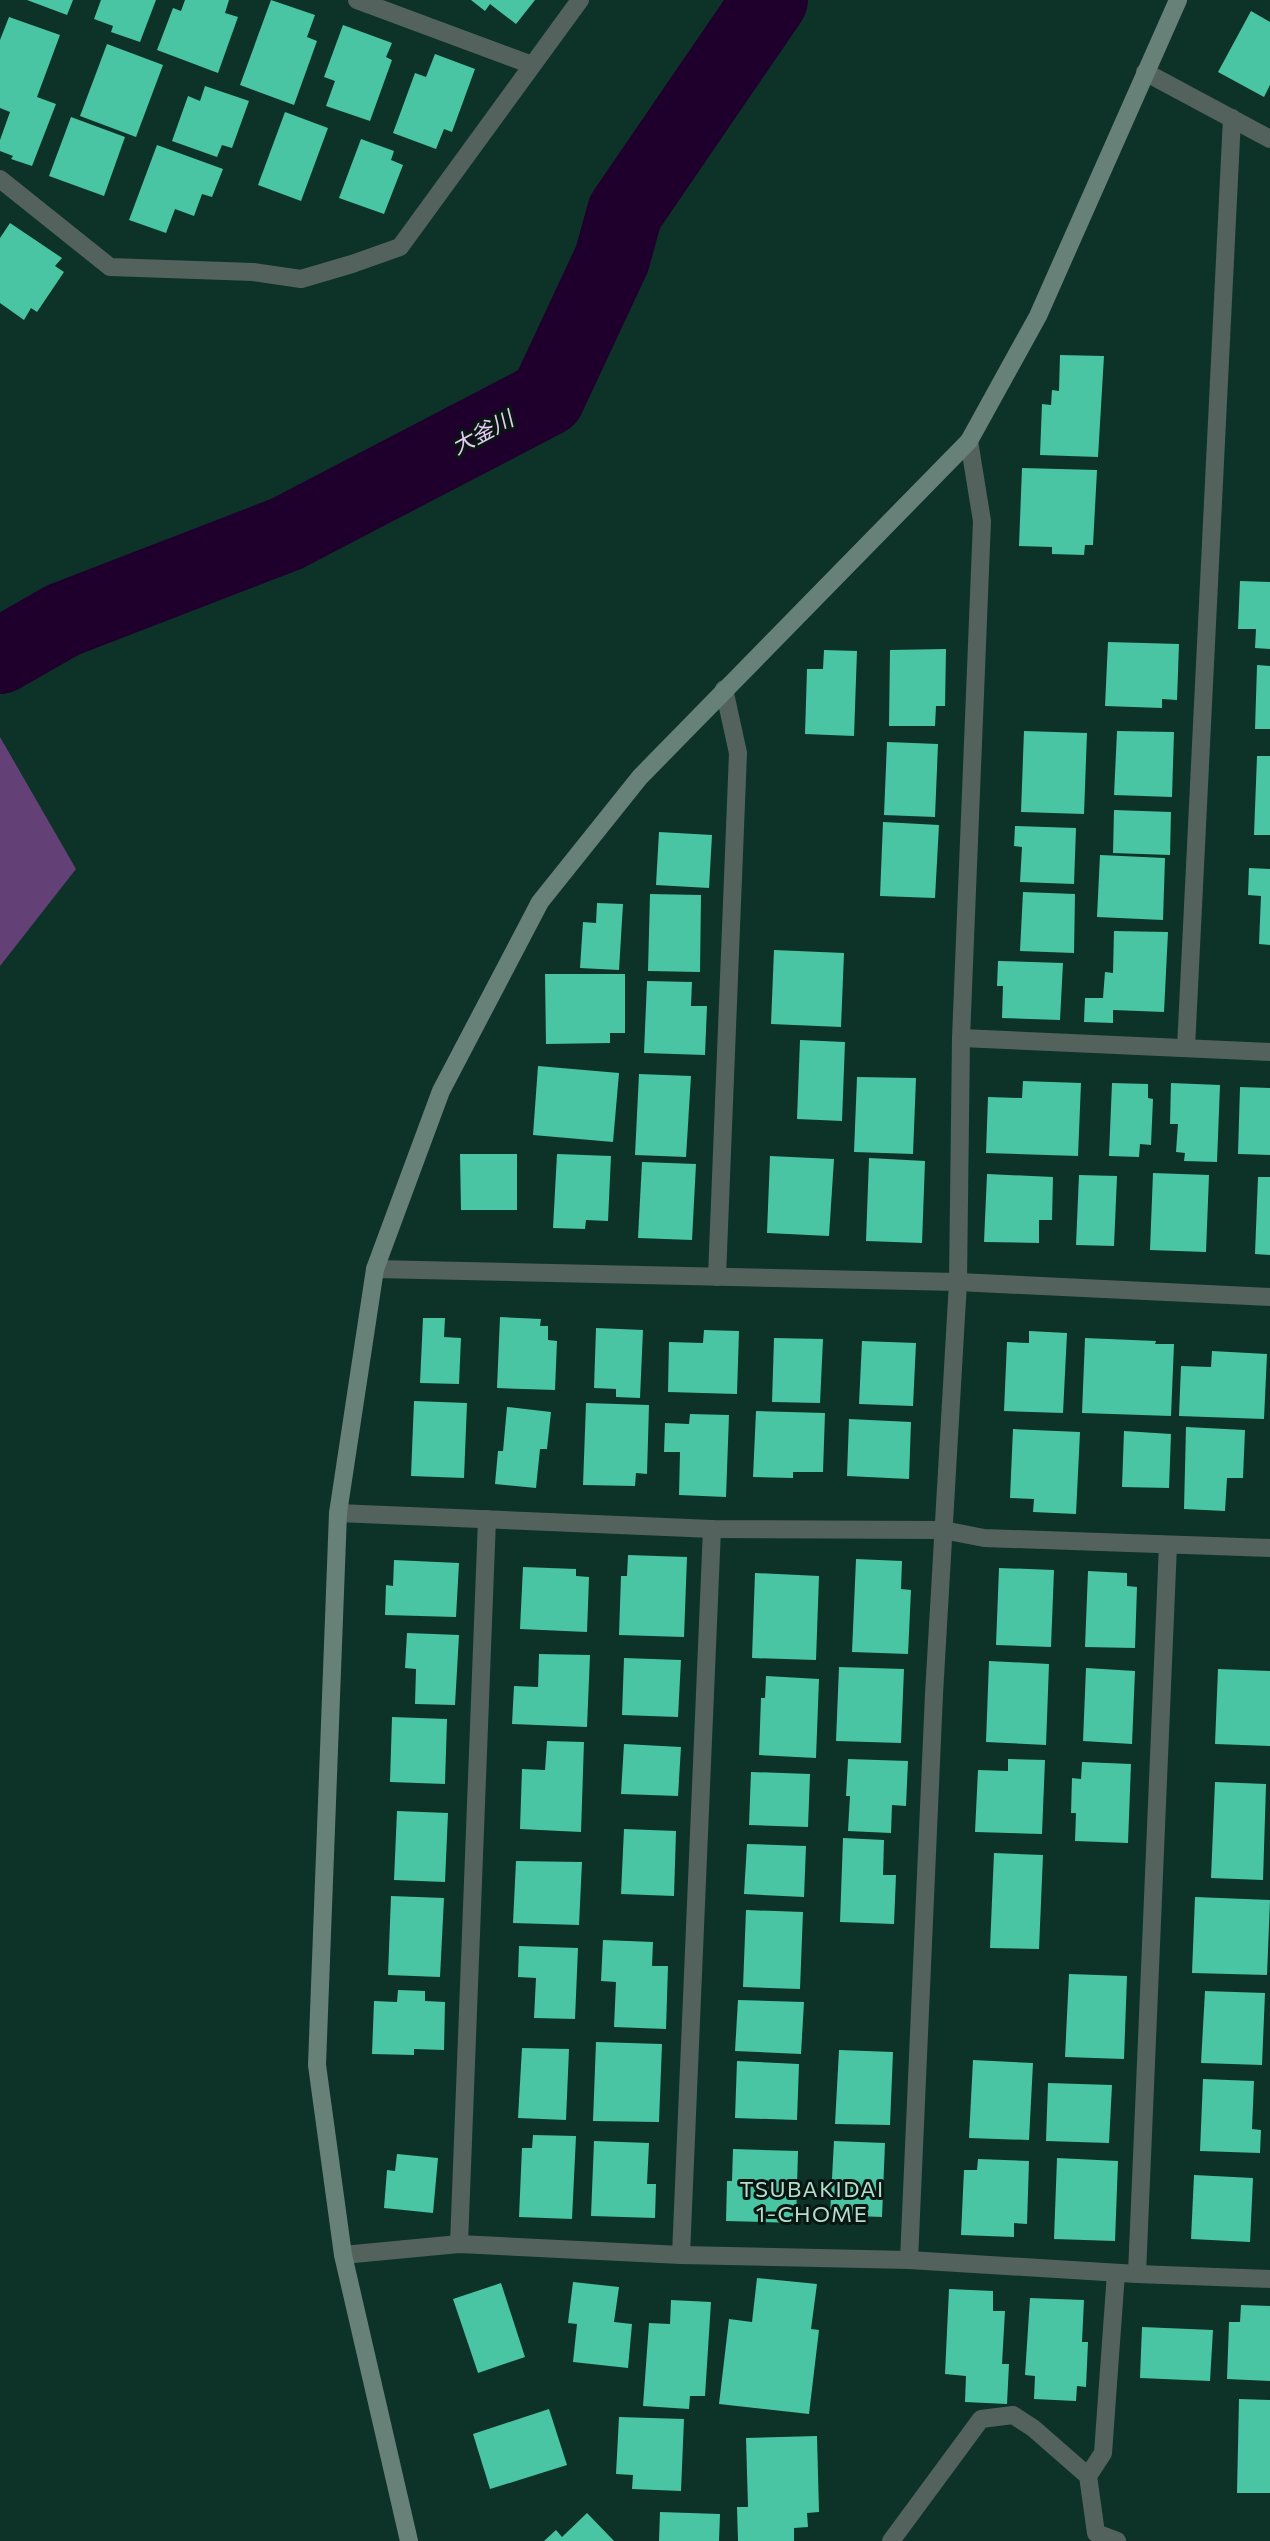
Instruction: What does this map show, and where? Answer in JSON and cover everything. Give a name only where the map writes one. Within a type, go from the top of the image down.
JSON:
[{"type":"street","points":[[357,0],[532,65]]},
{"type":"street","points":[[0,179],[110,267],[253,272],[301,279],[352,264],[400,247],[580,0]]},
{"type":"street","points":[[409,2541],[343,2255],[317,2066],[338,1513],[375,1269],[441,1091],[540,902],[640,777],[969,441],[1038,316],[1178,0]]},
{"type":"street","points":[[1145,72],[1270,139]]},
{"type":"street","points":[[1186,1048],[1232,118]]},
{"type":"street","points":[[909,2260],[933,1706],[958,1282],[961,1038],[982,521],[969,441]]},
{"type":"street","points":[[717,1277],[738,753],[724,689]]},
{"type":"street","points":[[961,1038],[1270,1052]]},
{"type":"street","points":[[375,1269],[958,1282],[1270,1297]]},
{"type":"street","points":[[338,1513],[712,1529],[943,1530],[984,1538],[1270,1548]]},
{"type":"street","points":[[459,2244],[487,1519]]},
{"type":"street","points":[[681,2255],[712,1529]]},
{"type":"street","points":[[1137,2274],[1168,1545]]},
{"type":"street","points":[[343,2255],[459,2244],[681,2255],[909,2260],[1116,2273],[1270,2279]]},
{"type":"street","points":[[1088,2476],[1103,2453],[1116,2273]]},
{"type":"street","points":[[891,2541],[981,2419],[1013,2415],[1033,2428],[1088,2476],[1096,2533],[1117,2541]]},
{"type":"shaded area","points":[[0,737],[76,869],[0,966]]},
{"type":"building","points":[[27,0],[73,0],[67,15]]},
{"type":"building","points":[[101,0],[156,0],[140,42],[111,32],[113,26],[94,19]]},
{"type":"building","points":[[185,0],[229,0],[225,13],[238,17],[218,73],[157,50],[173,8],[181,11]]},
{"type":"building","points":[[271,0],[315,15],[307,37],[317,41],[294,105],[240,85]]},
{"type":"building","points":[[471,0],[535,0],[516,24],[490,4],[485,11]]},
{"type":"building","points":[[1251,11],[1270,22],[1270,85],[1264,97],[1218,72]]},
{"type":"building","points":[[9,17],[60,35],[37,97],[56,104],[32,166],[11,159],[13,156],[0,151],[0,140],[10,112],[0,108],[0,40]]},
{"type":"building","points":[[343,25],[392,43],[386,57],[392,60],[370,121],[326,106],[335,81],[324,77]]},
{"type":"building","points":[[107,44],[163,65],[136,137],[80,116]]},
{"type":"building","points":[[435,54],[475,69],[452,132],[444,129],[436,149],[393,133],[415,73],[426,77]]},
{"type":"building","points":[[205,86],[249,101],[232,148],[222,145],[217,157],[172,141],[188,96],[200,101]]},
{"type":"building","points":[[285,112],[328,128],[301,201],[258,185]]},
{"type":"building","points":[[71,117],[125,137],[104,196],[49,176]]},
{"type":"building","points":[[361,139],[394,151],[391,160],[403,165],[384,214],[339,198]]},
{"type":"building","points":[[157,145],[223,169],[212,197],[202,194],[194,216],[175,209],[166,233],[129,220]]},
{"type":"building","points":[[10,223],[62,258],[55,266],[64,272],[37,312],[31,308],[24,320],[0,303],[0,238]]},
{"type":"building","points":[[1060,355],[1104,356],[1098,457],[1040,455],[1042,404],[1051,405],[1052,390],[1059,391]]},
{"type":"building","points":[[1022,468],[1097,470],[1093,545],[1085,545],[1084,555],[1052,554],[1052,547],[1019,546]]},
{"type":"building","points":[[1240,581],[1270,582],[1270,649],[1255,648],[1256,629],[1238,629]]},
{"type":"building","points":[[1108,642],[1179,644],[1177,700],[1162,699],[1162,708],[1105,706]]},
{"type":"building","points":[[946,649],[945,706],[936,706],[935,726],[889,726],[890,650]]},
{"type":"building","points":[[824,650],[857,651],[854,736],[805,734],[807,669],[823,669]]},
{"type":"building","points":[[1257,665],[1270,666],[1270,729],[1255,729]]},
{"type":"building","points":[[1024,731],[1087,733],[1084,814],[1021,812]]},
{"type":"building","points":[[1117,731],[1174,732],[1172,797],[1114,795]]},
{"type":"building","points":[[887,742],[938,744],[935,817],[884,815]]},
{"type":"building","points":[[1257,756],[1270,756],[1270,835],[1254,835]]},
{"type":"building","points":[[1114,810],[1171,812],[1170,855],[1113,853]]},
{"type":"building","points":[[883,822],[939,825],[935,898],[880,896]]},
{"type":"building","points":[[1015,826],[1076,828],[1074,884],[1020,882],[1022,847],[1014,846]]},
{"type":"building","points":[[659,832],[712,835],[709,888],[656,885]]},
{"type":"building","points":[[1100,855],[1165,858],[1163,920],[1097,917]]},
{"type":"building","points":[[1249,868],[1270,869],[1270,945],[1259,944],[1261,896],[1248,895]]},
{"type":"building","points":[[1023,892],[1075,894],[1074,953],[1020,951]]},
{"type":"building","points":[[650,894],[701,895],[700,972],[648,971]]},
{"type":"building","points":[[597,903],[623,904],[619,970],[580,968],[583,922],[596,923]]},
{"type":"building","points":[[1114,931],[1168,932],[1164,1012],[1113,1010],[1113,1023],[1084,1022],[1085,998],[1103,998],[1105,972],[1113,973]]},
{"type":"building","points":[[774,950],[844,953],[841,1027],[771,1024]]},
{"type":"building","points":[[998,961],[1063,963],[1060,1020],[1002,1018],[1003,986],[997,986]]},
{"type":"building","points":[[545,974],[625,974],[625,1033],[610,1033],[610,1043],[546,1044]]},
{"type":"building","points":[[647,981],[692,982],[691,1006],[707,1006],[705,1055],[644,1053]]},
{"type":"building","points":[[800,1040],[845,1042],[842,1121],[797,1119]]},
{"type":"building","points":[[538,1066],[619,1073],[613,1142],[533,1135]]},
{"type":"building","points":[[639,1074],[691,1076],[686,1157],[635,1155]]},
{"type":"building","points":[[857,1077],[916,1078],[913,1154],[854,1152]]},
{"type":"building","points":[[1023,1081],[1081,1083],[1078,1156],[986,1153],[988,1097],[1022,1098]]},
{"type":"building","points":[[1112,1083],[1148,1084],[1148,1098],[1153,1099],[1151,1145],[1140,1144],[1139,1157],[1109,1156]]},
{"type":"building","points":[[1171,1083],[1220,1085],[1217,1162],[1184,1161],[1185,1153],[1176,1152],[1178,1124],[1170,1124]]},
{"type":"building","points":[[1240,1087],[1270,1088],[1270,1155],[1238,1154]]},
{"type":"building","points":[[460,1154],[517,1154],[517,1210],[461,1210]]},
{"type":"building","points":[[557,1154],[611,1156],[608,1221],[586,1220],[585,1229],[553,1228]]},
{"type":"building","points":[[770,1156],[834,1159],[829,1236],[767,1233]]},
{"type":"building","points":[[869,1158],[925,1161],[922,1243],[866,1241]]},
{"type":"building","points":[[642,1162],[696,1164],[692,1240],[638,1238]]},
{"type":"building","points":[[1153,1173],[1209,1175],[1206,1252],[1150,1250]]},
{"type":"building","points":[[987,1174],[1053,1177],[1052,1220],[1039,1220],[1039,1243],[984,1242]]},
{"type":"building","points":[[1079,1175],[1117,1176],[1114,1246],[1076,1245]]},
{"type":"building","points":[[1258,1177],[1270,1177],[1270,1255],[1255,1254]]},
{"type":"building","points":[[500,1317],[541,1319],[540,1326],[548,1326],[548,1340],[557,1341],[555,1390],[497,1388]]},
{"type":"building","points":[[423,1318],[445,1318],[444,1337],[461,1338],[459,1384],[420,1383]]},
{"type":"building","points":[[596,1328],[643,1330],[640,1398],[616,1397],[616,1389],[594,1388]]},
{"type":"building","points":[[704,1330],[739,1331],[737,1394],[668,1392],[669,1342],[703,1343]]},
{"type":"building","points":[[1029,1331],[1067,1333],[1063,1413],[1004,1411],[1007,1342],[1029,1343]]},
{"type":"building","points":[[774,1338],[823,1339],[820,1403],[772,1402]]},
{"type":"building","points":[[1085,1338],[1174,1344],[1171,1416],[1082,1413]]},
{"type":"building","points":[[862,1341],[916,1343],[913,1406],[859,1404]]},
{"type":"building","points":[[1212,1351],[1267,1354],[1264,1419],[1179,1416],[1181,1366],[1211,1367]]},
{"type":"building","points":[[414,1401],[467,1403],[464,1478],[411,1476]]},
{"type":"building","points":[[586,1403],[649,1405],[647,1474],[636,1473],[635,1486],[583,1485]]},
{"type":"building","points":[[507,1407],[551,1412],[547,1449],[540,1449],[536,1488],[495,1484],[498,1451],[503,1451]]},
{"type":"building","points":[[756,1411],[825,1413],[823,1472],[793,1472],[793,1478],[753,1477]]},
{"type":"building","points":[[690,1414],[729,1415],[726,1497],[679,1495],[680,1452],[664,1452],[665,1423],[689,1424]]},
{"type":"building","points":[[849,1419],[911,1422],[909,1479],[847,1476]]},
{"type":"building","points":[[1186,1427],[1245,1430],[1243,1478],[1227,1478],[1225,1511],[1184,1509]]},
{"type":"building","points":[[1013,1429],[1080,1432],[1076,1514],[1033,1512],[1034,1499],[1010,1498]]},
{"type":"building","points":[[1124,1431],[1171,1434],[1169,1488],[1122,1487]]},
{"type":"building","points":[[628,1555],[687,1557],[684,1637],[619,1635],[621,1576],[627,1576]]},
{"type":"building","points":[[856,1559],[902,1561],[901,1589],[911,1590],[908,1654],[852,1652]]},
{"type":"building","points":[[394,1560],[459,1563],[456,1617],[385,1615],[386,1585],[393,1586]]},
{"type":"building","points":[[523,1567],[576,1569],[576,1576],[589,1577],[587,1632],[520,1629]]},
{"type":"building","points":[[999,1568],[1054,1570],[1051,1647],[996,1645]]},
{"type":"building","points":[[1088,1571],[1127,1573],[1127,1586],[1137,1587],[1135,1648],[1085,1647]]},
{"type":"building","points":[[755,1573],[819,1576],[816,1660],[752,1658]]},
{"type":"building","points":[[407,1633],[459,1635],[455,1705],[415,1704],[416,1669],[405,1668]]},
{"type":"building","points":[[539,1654],[590,1655],[587,1727],[512,1724],[514,1686],[538,1687]]},
{"type":"building","points":[[624,1658],[681,1660],[678,1717],[622,1715]]},
{"type":"building","points":[[989,1661],[1049,1664],[1046,1745],[986,1742]]},
{"type":"building","points":[[839,1667],[904,1669],[901,1743],[836,1741]]},
{"type":"building","points":[[1086,1668],[1135,1671],[1132,1744],[1083,1741]]},
{"type":"building","points":[[1218,1669],[1270,1671],[1270,1746],[1215,1744]]},
{"type":"building","points":[[766,1676],[819,1679],[816,1758],[759,1755],[761,1698],[765,1698]]},
{"type":"building","points":[[392,1717],[447,1719],[445,1784],[390,1782]]},
{"type":"building","points":[[547,1741],[584,1742],[581,1832],[520,1829],[522,1769],[545,1770]]},
{"type":"building","points":[[624,1744],[681,1747],[678,1796],[621,1794]]},
{"type":"building","points":[[848,1759],[908,1761],[906,1806],[892,1805],[891,1833],[848,1831],[850,1796],[846,1796]]},
{"type":"building","points":[[1008,1759],[1045,1760],[1042,1834],[975,1832],[978,1770],[1008,1771]]},
{"type":"building","points":[[1082,1762],[1131,1764],[1128,1843],[1075,1841],[1076,1813],[1071,1813],[1072,1778],[1081,1779]]},
{"type":"building","points":[[751,1772],[810,1774],[808,1827],[749,1825]]},
{"type":"building","points":[[1215,1782],[1266,1784],[1263,1880],[1211,1878]]},
{"type":"building","points":[[397,1811],[448,1813],[445,1882],[394,1880]]},
{"type":"building","points":[[624,1829],[676,1831],[674,1896],[621,1894]]},
{"type":"building","points":[[843,1838],[884,1840],[883,1875],[896,1875],[894,1924],[840,1922]]},
{"type":"building","points":[[747,1844],[806,1846],[804,1897],[744,1894]]},
{"type":"building","points":[[994,1853],[1043,1855],[1039,1949],[990,1948]]},
{"type":"building","points":[[516,1861],[582,1862],[579,1925],[513,1923]]},
{"type":"building","points":[[391,1896],[444,1898],[440,1977],[388,1975]]},
{"type":"building","points":[[1195,1897],[1270,1900],[1267,1975],[1192,1973]]},
{"type":"building","points":[[746,1910],[803,1912],[800,1989],[743,1987]]},
{"type":"building","points":[[603,1940],[653,1942],[652,1966],[668,1966],[666,2029],[614,2027],[616,1982],[601,1981]]},
{"type":"building","points":[[519,1946],[578,1948],[575,2019],[534,2018],[536,1978],[518,1977]]},
{"type":"building","points":[[1069,1974],[1127,1976],[1124,2059],[1065,2057]]},
{"type":"building","points":[[398,1990],[425,1991],[425,2001],[445,2002],[444,2050],[414,2049],[414,2055],[372,2054],[374,2001],[397,2002]]},
{"type":"building","points":[[1205,1991],[1265,1993],[1262,2065],[1201,2063]]},
{"type":"building","points":[[738,2000],[804,2002],[801,2054],[735,2051]]},
{"type":"building","points":[[596,2042],[662,2044],[659,2122],[593,2121]]},
{"type":"building","points":[[522,2048],[569,2049],[566,2120],[518,2118]]},
{"type":"building","points":[[839,2050],[893,2052],[890,2125],[835,2124]]},
{"type":"building","points":[[973,2060],[1033,2063],[1029,2140],[969,2138]]},
{"type":"building","points":[[737,2061],[799,2064],[797,2120],[735,2118]]},
{"type":"building","points":[[1203,2079],[1254,2081],[1252,2129],[1261,2130],[1260,2153],[1200,2151]]},
{"type":"building","points":[[1048,2083],[1112,2085],[1109,2143],[1046,2141]]},
{"type":"building","points":[[533,2135],[576,2136],[572,2219],[519,2217],[522,2148],[532,2148]]},
{"type":"building","points":[[594,2141],[649,2143],[647,2184],[656,2184],[655,2218],[591,2216]]},
{"type":"building","points":[[834,2141],[885,2143],[882,2217],[830,2215]]},
{"type":"building","points":[[733,2149],[798,2151],[796,2223],[726,2221],[727,2181],[732,2181]]},
{"type":"building","points":[[397,2154],[438,2158],[433,2213],[384,2208],[387,2170],[395,2171]]},
{"type":"building","points":[[1057,2158],[1118,2161],[1115,2241],[1054,2239]]},
{"type":"building","points":[[978,2159],[1029,2161],[1027,2224],[1014,2223],[1014,2237],[961,2235],[964,2170],[977,2170]]},
{"type":"building","points":[[1194,2175],[1253,2178],[1250,2242],[1191,2239]]},
{"type":"building","points":[[757,2278],[817,2284],[811,2329],[819,2330],[809,2414],[719,2404],[729,2319],[752,2322]]},
{"type":"building","points":[[573,2282],[619,2287],[614,2322],[632,2324],[628,2368],[573,2362],[577,2324],[568,2323]]},
{"type":"building","points":[[501,2283],[525,2357],[478,2373],[453,2299]]},
{"type":"building","points":[[949,2289],[993,2291],[993,2311],[1005,2311],[1002,2364],[1009,2364],[1007,2404],[965,2402],[966,2376],[945,2374]]},
{"type":"building","points":[[1030,2298],[1084,2300],[1082,2342],[1088,2342],[1086,2387],[1077,2386],[1076,2401],[1034,2399],[1035,2376],[1025,2375]]},
{"type":"building","points":[[671,2300],[711,2302],[705,2396],[690,2396],[689,2409],[643,2406],[649,2323],[670,2324]]},
{"type":"building","points":[[1241,2305],[1270,2306],[1270,2381],[1227,2379],[1229,2322],[1240,2322]]},
{"type":"building","points":[[1142,2327],[1213,2330],[1210,2381],[1140,2378]]},
{"type":"building","points":[[1239,2399],[1270,2400],[1270,2493],[1237,2493]]},
{"type":"building","points":[[549,2409],[567,2465],[490,2489],[473,2434]]},
{"type":"building","points":[[619,2417],[684,2419],[681,2491],[632,2489],[633,2475],[616,2474]]},
{"type":"building","points":[[817,2436],[819,2512],[807,2513],[808,2527],[794,2528],[794,2541],[738,2541],[737,2507],[748,2507],[746,2438]]},
{"type":"building","points":[[660,2512],[720,2514],[719,2541],[659,2541]]},
{"type":"building","points":[[587,2513],[614,2541],[544,2541],[556,2530],[562,2537]]},
{"type":"waterway","name":"大釜川","points":[[0,656],[63,620],[286,534],[547,398],[612,259],[625,212],[770,0]]},
{"type":"district","name":"TSUBAKIDAI 1-CHOME","points":[[812,2200]]}]
